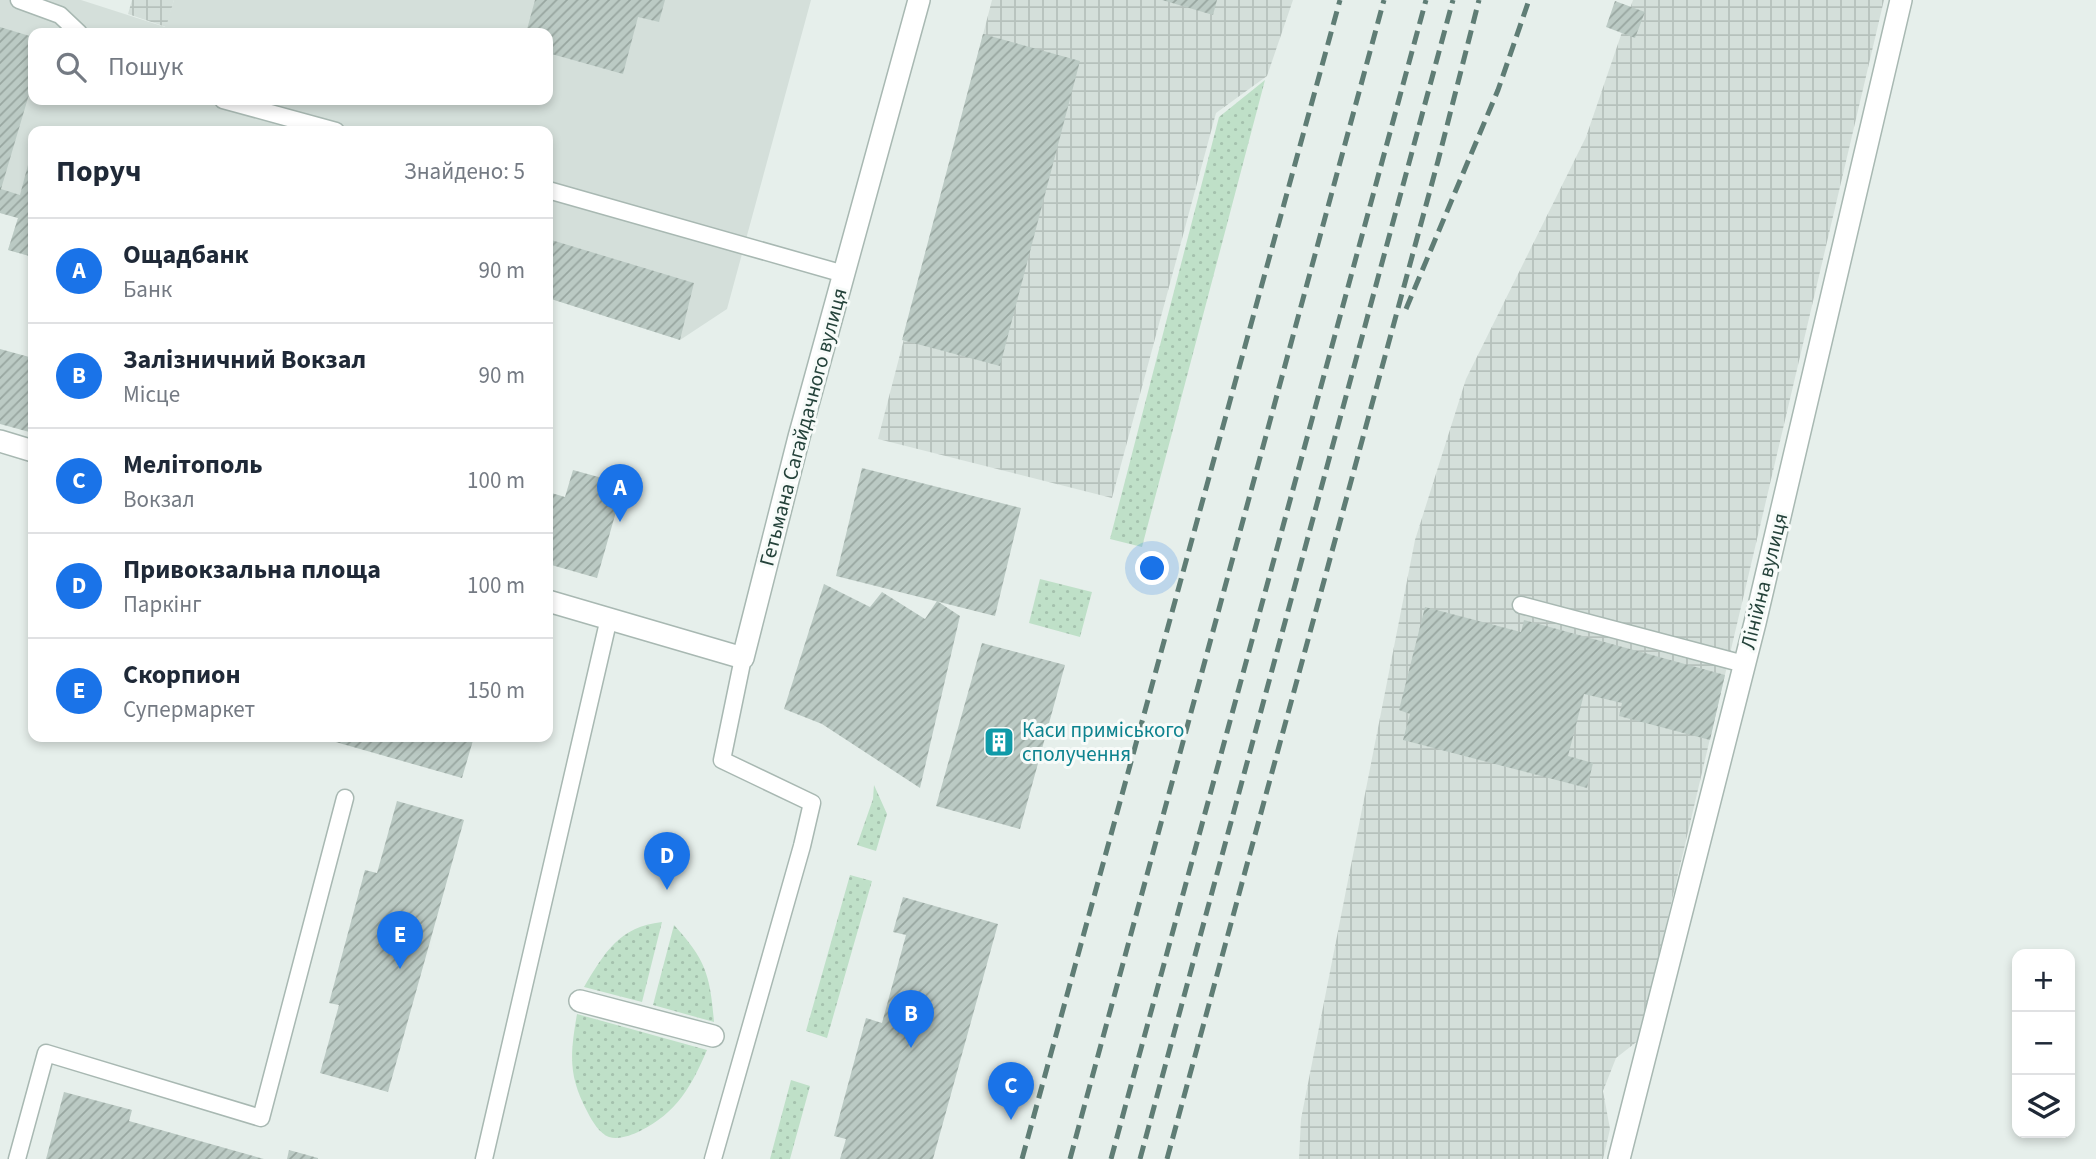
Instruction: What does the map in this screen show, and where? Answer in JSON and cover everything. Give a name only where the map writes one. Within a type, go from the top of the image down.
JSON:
[{"type":"street","name":"Гетьмана Сагайдачного вулиця","points":[[743,658],[799,437],[919,0]]},
{"type":"street","name":"Лінійна вулиця","points":[[1619,1159],[1744,664],[1901,0]]},
{"type":"street","points":[[0,441],[28,449]]},
{"type":"street","points":[[553,602],[743,658]]},
{"type":"street","points":[[580,1001],[713,1036]]},
{"type":"lane","points":[[19,0],[60,15],[74,28]]},
{"type":"lane","points":[[241,105],[318,126]]},
{"type":"lane","points":[[553,191],[844,274]]},
{"type":"lane","points":[[1521,605],[1744,664]]},
{"type":"lane","points":[[484,1159],[609,618]]},
{"type":"lane","points":[[713,1159],[795,873],[812,803],[722,760],[743,658]]},
{"type":"lane","points":[[17,1159],[46,1053],[261,1118],[345,798]]},
{"type":"shaded area","points":[[0,0],[81,0],[165,27],[174,0],[811,0],[727,309],[680,340],[553,300],[553,126],[28,126],[28,256],[8,250],[18,218],[0,213]]},
{"type":"shaded area","points":[[132,0],[174,0],[166,27],[128,14]]},
{"type":"shaded area","points":[[992,0],[1293,0],[1267,76],[1216,113],[1112,498],[878,439]]},
{"type":"shaded area","points":[[1633,0],[1884,0],[1639,1040],[1616,1058],[1603,1091],[1610,1129],[1603,1159],[1299,1159],[1301,1119],[1415,540],[1466,379],[1586,137]]},
{"type":"green space","points":[[1265,80],[1142,547],[1110,539],[1219,117]]},
{"type":"green space","points":[[1040,579],[1092,592],[1080,637],[1029,623]]},
{"type":"green space","points":[[874,785],[887,814],[876,851],[857,845],[873,799]]},
{"type":"green space","points":[[850,875],[872,881],[827,1038],[806,1031]]},
{"type":"green space","points":[[662,922],[642,1002],[584,987],[615,943],[635,929]]},
{"type":"green space","points":[[674,925],[700,959],[711,992],[714,1022],[653,1005]]},
{"type":"green space","points":[[577,1014],[707,1050],[682,1097],[664,1116],[633,1134],[609,1137],[594,1123],[577,1088],[572,1054]]},
{"type":"green space","points":[[791,1080],[810,1086],[790,1159],[770,1159]]},
{"type":"building","points":[[535,0],[665,0],[659,22],[638,17],[623,74],[553,54],[553,28],[527,28]]},
{"type":"building","points":[[1162,0],[1217,0],[1213,15]]},
{"type":"building","points":[[1615,1],[1645,12],[1635,38],[1606,27]]},
{"type":"building","points":[[0,27],[28,35],[28,98],[1,189],[20,195],[28,165],[28,256],[8,250],[18,218],[0,213]]},
{"type":"building","points":[[983,34],[1080,61],[1000,366],[902,340]]},
{"type":"building","points":[[553,241],[694,283],[680,340],[553,300]]},
{"type":"building","points":[[0,349],[28,357],[28,432],[0,424]]},
{"type":"building","points":[[862,468],[1021,508],[995,616],[836,576]]},
{"type":"building","points":[[573,470],[624,484],[597,578],[553,565],[553,493],[565,497]]},
{"type":"building","points":[[824,584],[870,607],[882,592],[925,619],[937,601],[960,616],[920,788],[822,724],[784,709]]},
{"type":"building","points":[[1425,607],[1521,632],[1524,620],[1725,675],[1710,740],[1619,716],[1622,703],[1584,694],[1568,756],[1593,763],[1587,788],[1403,740],[1410,714],[1399,710]]},
{"type":"building","name":"Каси приміського сполучення","points":[[982,643],[1065,665],[1020,829],[936,806]]},
{"type":"building","points":[[336,742],[473,742],[462,778]]},
{"type":"building","points":[[397,801],[464,820],[388,1092],[320,1073],[339,1005],[329,1003],[365,870],[377,873]]},
{"type":"building","points":[[903,897],[998,924],[933,1159],[840,1159],[846,1139],[834,1136],[866,1018],[882,1023],[906,935],[893,932]]},
{"type":"building","points":[[64,1092],[132,1110],[129,1121],[264,1159],[46,1159]]},
{"type":"building","points":[[289,1150],[318,1158],[318,1159],[287,1159]]},
{"type":"railway","points":[[1022,1159],[1340,0]]},
{"type":"railway","points":[[1070,1159],[1384,0]]},
{"type":"railway","points":[[1111,1159],[1426,0]]},
{"type":"railway","points":[[1140,1159],[1453,0]]},
{"type":"railway","points":[[1167,1159],[1438,161],[1479,0]]},
{"type":"railway","points":[[1406,309],[1498,90],[1529,0]]},
{"type":"place","name":"Ощадбанк","points":[[620,522]]},
{"type":"place","name":"Каси приміського сполучення","points":[[999,742]]},
{"type":"place","name":"Привокзальна площа","points":[[667,890]]},
{"type":"place","name":"Скорпион","points":[[400,969]]},
{"type":"place","name":"Залізничний Вокзал","points":[[911,1048]]},
{"type":"place","name":"Мелітополь","points":[[1011,1120]]}]
